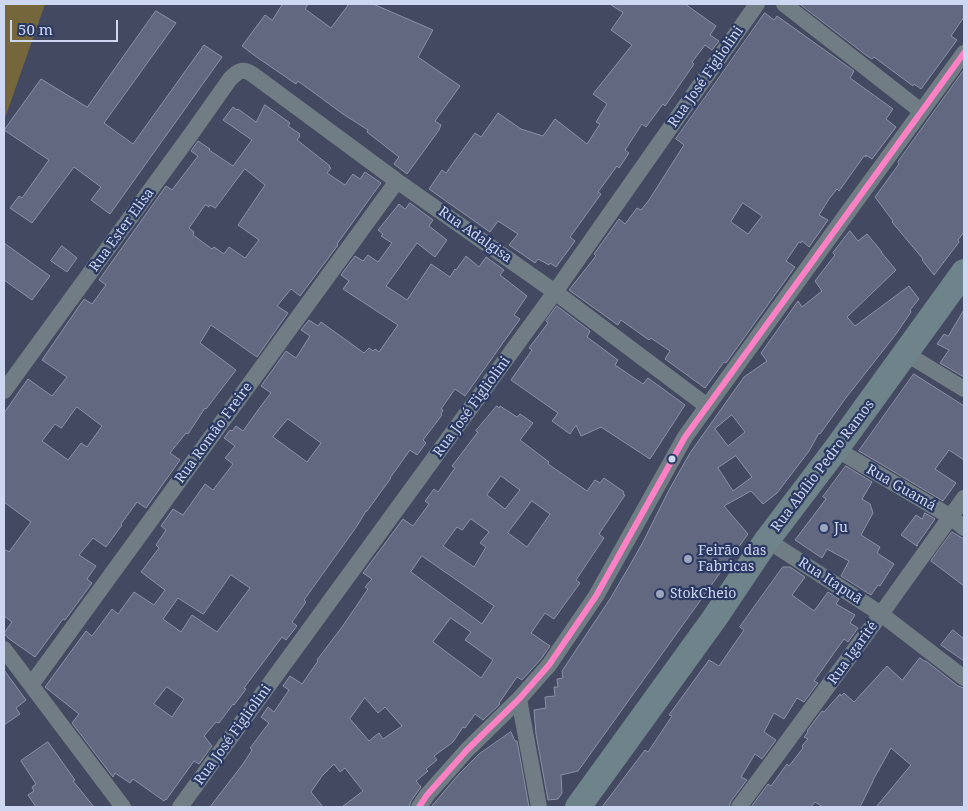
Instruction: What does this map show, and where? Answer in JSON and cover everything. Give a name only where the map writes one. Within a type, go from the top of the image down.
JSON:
[{"type":"main road","name":"Rua Abílio Pedro Ramos","points":[[578,807],[714,619],[767,540],[836,450],[964,272]]},
{"type":"street","name":"Rua José Figliolini","points":[[180,807],[555,292],[758,4]]},
{"type":"street","points":[[784,4],[921,112]]},
{"type":"street","points":[[419,807],[427,795],[467,750],[519,699],[549,665],[596,596],[685,437],[964,53]]},
{"type":"street","name":"Rua Adalgisa","points":[[240,70],[252,74],[397,181],[555,292],[707,406]]},
{"type":"street","name":"Rua Ester Elisa","points":[[4,391],[230,79],[240,70]]},
{"type":"street","name":"Rua Romão Freire","points":[[31,686],[397,181]]},
{"type":"street","points":[[905,354],[964,389]]},
{"type":"street","name":"Rua Guamá","points":[[836,450],[951,517],[964,528]]},
{"type":"street","name":"Rua Igarité","points":[[739,807],[964,498]]},
{"type":"street","name":"Rua Itapuã","points":[[767,540],[881,614],[964,678]]},
{"type":"street","points":[[4,649],[123,807]]},
{"type":"street","points":[[519,699],[539,807]]},
{"type":"shaded area","points":[[4,4],[45,4],[4,121]]},
{"type":"building","points":[[283,4],[308,4],[305,9],[331,28],[349,4],[373,4],[433,30],[418,57],[460,86],[435,121],[441,125],[439,130],[407,174],[394,164],[399,157],[367,132],[368,130],[298,81],[296,84],[242,46],[265,15],[272,20]]},
{"type":"building","points":[[610,4],[685,4],[716,26],[710,35],[719,41],[712,50],[705,45],[692,62],[694,64],[665,106],[663,104],[646,127],[642,124],[625,150],[629,153],[619,168],[617,166],[598,192],[601,194],[570,237],[575,241],[556,267],[538,259],[535,263],[509,245],[518,234],[498,221],[490,232],[429,189],[442,170],[446,173],[475,133],[481,137],[498,113],[521,129],[543,136],[555,119],[587,144],[600,124],[596,122],[607,104],[593,94],[632,45],[611,30],[623,13]]},
{"type":"building","points":[[800,4],[964,4],[964,17],[951,36],[957,40],[921,89],[914,84],[913,86],[874,57],[872,59],[866,55]]},
{"type":"building","points":[[156,11],[176,23],[104,123],[133,144],[204,45],[222,57],[110,214],[91,200],[101,187],[74,167],[32,223],[10,208],[19,196],[22,198],[49,160],[4,130],[41,79],[87,107]]},
{"type":"building","points":[[765,13],[774,20],[777,16],[854,71],[850,78],[893,109],[886,119],[896,127],[872,159],[866,155],[866,157],[864,156],[839,191],[837,189],[829,199],[819,215],[828,220],[809,247],[802,241],[801,243],[799,242],[786,261],[795,267],[726,363],[724,362],[705,388],[665,359],[670,351],[651,338],[649,340],[621,320],[618,325],[569,290],[596,256],[594,254],[619,219],[625,224],[637,208],[641,210],[649,200],[684,145],[676,139]],"holes":[[[743,203],[762,216],[748,234],[731,222]]]},
{"type":"building","points":[[964,70],[964,232],[958,240],[959,242],[934,275],[892,222],[875,197]]},
{"type":"building","points":[[265,105],[290,123],[288,126],[300,134],[297,140],[330,166],[331,168],[327,173],[345,185],[353,174],[360,179],[365,172],[381,183],[300,296],[291,289],[277,306],[288,313],[257,357],[211,325],[200,343],[236,370],[205,408],[188,434],[186,433],[170,453],[180,460],[146,508],[137,502],[106,547],[93,538],[79,555],[96,566],[87,579],[92,583],[35,657],[8,638],[4,633],[12,622],[4,616],[4,549],[9,552],[31,522],[4,502],[4,413],[28,379],[52,396],[67,377],[42,360],[84,299],[92,304],[106,285],[99,280],[166,186],[172,190],[198,156],[191,151],[198,141],[233,166],[252,140],[223,120],[233,107],[256,122]],"holes":[[[245,169],[265,185],[238,225],[259,240],[245,258],[229,247],[224,254],[214,247],[212,249],[193,235],[194,232],[189,228],[205,205],[215,208]],[[77,407],[102,426],[87,447],[81,443],[68,460],[42,441],[55,424],[61,428]]]},
{"type":"building","points":[[410,203],[433,220],[429,226],[447,240],[435,257],[417,243],[386,286],[407,300],[431,264],[450,277],[466,256],[479,267],[486,257],[504,270],[500,275],[527,296],[514,315],[520,319],[465,396],[455,389],[441,409],[443,410],[442,415],[423,440],[426,443],[417,455],[410,450],[304,600],[306,602],[292,622],[297,626],[286,640],[282,637],[244,688],[246,689],[234,705],[219,723],[216,722],[204,736],[212,746],[199,764],[194,761],[164,801],[133,779],[130,783],[115,773],[113,777],[72,723],[79,714],[45,687],[86,631],[92,636],[112,609],[118,614],[134,592],[154,605],[165,590],[141,572],[159,548],[156,545],[166,530],[161,526],[173,509],[183,515],[205,484],[213,490],[233,464],[225,458],[235,446],[224,438],[236,426],[243,431],[271,393],[261,386],[286,351],[296,358],[310,336],[301,330],[309,320],[318,326],[321,322],[364,353],[369,348],[379,352],[398,325],[343,289],[349,281],[341,275],[355,256],[363,261],[368,255],[378,262],[392,243],[381,236],[383,234],[378,230],[399,204],[405,209]],"holes":[[[288,419],[321,443],[307,462],[273,437]],[[231,575],[250,588],[217,632],[192,615],[181,632],[163,619],[178,598],[203,614]],[[167,687],[184,699],[172,717],[154,704]]]},
{"type":"building","points":[[850,231],[858,241],[867,234],[896,270],[847,317],[855,326],[909,286],[919,299],[896,334],[819,433],[809,451],[777,493],[763,504],[751,491],[724,506],[748,534],[578,771],[561,775],[562,793],[558,799],[548,800],[536,734],[534,710],[546,708],[545,697],[555,696],[554,687],[558,687],[557,679],[563,678],[562,671],[610,599],[643,542],[690,453],[744,377],[767,361],[761,353],[798,301],[802,307],[822,291],[815,281],[835,255],[833,253]],"holes":[[[732,415],[745,432],[728,446],[715,429]],[[736,456],[752,477],[733,491],[718,468]]]},
{"type":"building","points":[[4,243],[50,276],[32,300],[4,280]]},
{"type":"building","points":[[62,246],[77,258],[67,272],[51,261]]},
{"type":"building","points":[[557,306],[590,331],[587,337],[618,360],[615,365],[643,384],[648,378],[685,405],[650,459],[601,427],[581,436],[576,425],[570,434],[552,421],[558,413],[511,380],[532,350],[529,348],[548,323],[546,321]]},
{"type":"building","points":[[964,310],[964,377],[940,363],[949,350],[937,344],[944,334],[948,336]]},
{"type":"building","points":[[914,374],[964,406],[964,460],[949,450],[935,469],[956,483],[943,501],[859,451]]},
{"type":"building","points":[[497,406],[517,417],[520,414],[533,423],[520,440],[549,462],[548,464],[587,491],[595,480],[600,483],[604,478],[624,492],[623,494],[625,495],[599,534],[604,538],[576,580],[580,583],[554,619],[545,613],[531,633],[550,646],[541,659],[522,680],[517,677],[500,704],[483,720],[475,714],[453,742],[434,756],[437,760],[416,781],[421,787],[409,807],[342,807],[363,791],[345,768],[340,772],[334,764],[322,776],[311,792],[323,807],[210,807],[243,764],[252,750],[250,748],[269,723],[261,717],[268,707],[274,712],[289,690],[283,686],[290,676],[302,684],[368,589],[365,587],[372,579],[363,573],[403,519],[413,526],[429,504],[425,501],[434,489],[438,492],[455,468],[452,466],[478,432],[476,431]],"holes":[[[501,476],[520,490],[505,509],[487,495]],[[532,501],[550,514],[527,547],[508,533]],[[471,519],[489,532],[480,543],[486,547],[474,567],[443,546],[457,527],[462,530]],[[422,556],[494,606],[482,624],[411,572]],[[451,618],[471,632],[465,640],[493,660],[481,678],[433,642]],[[365,698],[378,713],[385,707],[402,726],[383,739],[379,733],[369,741],[350,719]]]},
{"type":"building","points":[[846,466],[872,482],[862,499],[870,504],[873,513],[861,535],[880,547],[877,553],[894,564],[880,586],[878,585],[871,595],[841,576],[849,561],[827,549],[822,558],[795,540],[826,499],[823,497]]},
{"type":"building","points":[[925,513],[935,519],[916,546],[901,535],[916,515],[922,519]]},
{"type":"building","points":[[952,532],[964,538],[964,586],[931,561]]},
{"type":"building","points":[[783,567],[790,567],[805,577],[792,595],[814,611],[828,592],[839,599],[836,604],[855,615],[850,623],[858,628],[848,642],[844,639],[814,681],[818,683],[804,702],[797,698],[784,719],[774,713],[764,732],[776,740],[762,759],[755,754],[741,777],[747,780],[731,801],[729,807],[602,807],[645,750],[648,752],[672,716],[669,715],[709,660],[719,666],[744,630],[740,627]]},
{"type":"building","points":[[953,630],[964,639],[964,661],[941,645]]},
{"type":"building","points":[[920,658],[958,686],[964,688],[964,807],[876,807],[911,765],[891,748],[860,807],[823,807],[815,802],[811,807],[751,807],[768,784],[771,786],[787,764],[789,766],[808,739],[804,737],[807,731],[822,711],[824,712],[840,694],[841,696],[844,693],[854,702],[887,666],[902,680]]},
{"type":"building","points":[[4,670],[26,700],[16,708],[20,714],[4,725]]},
{"type":"building","points":[[511,732],[515,741],[517,741],[529,807],[431,807],[479,754]]},
{"type":"building","points":[[48,742],[75,780],[73,781],[94,807],[36,807],[28,795],[34,791],[32,787],[36,784],[21,761]]},
{"type":"transit line","points":[[419,807],[427,795],[467,750],[519,699],[549,665],[596,596],[685,437],[964,53]]},
{"type":"place","name":"Ju","points":[[824,528]]},
{"type":"place","name":"Feirão das Fabricas","points":[[688,559]]},
{"type":"place","name":"StokCheio","points":[[660,594]]}]
